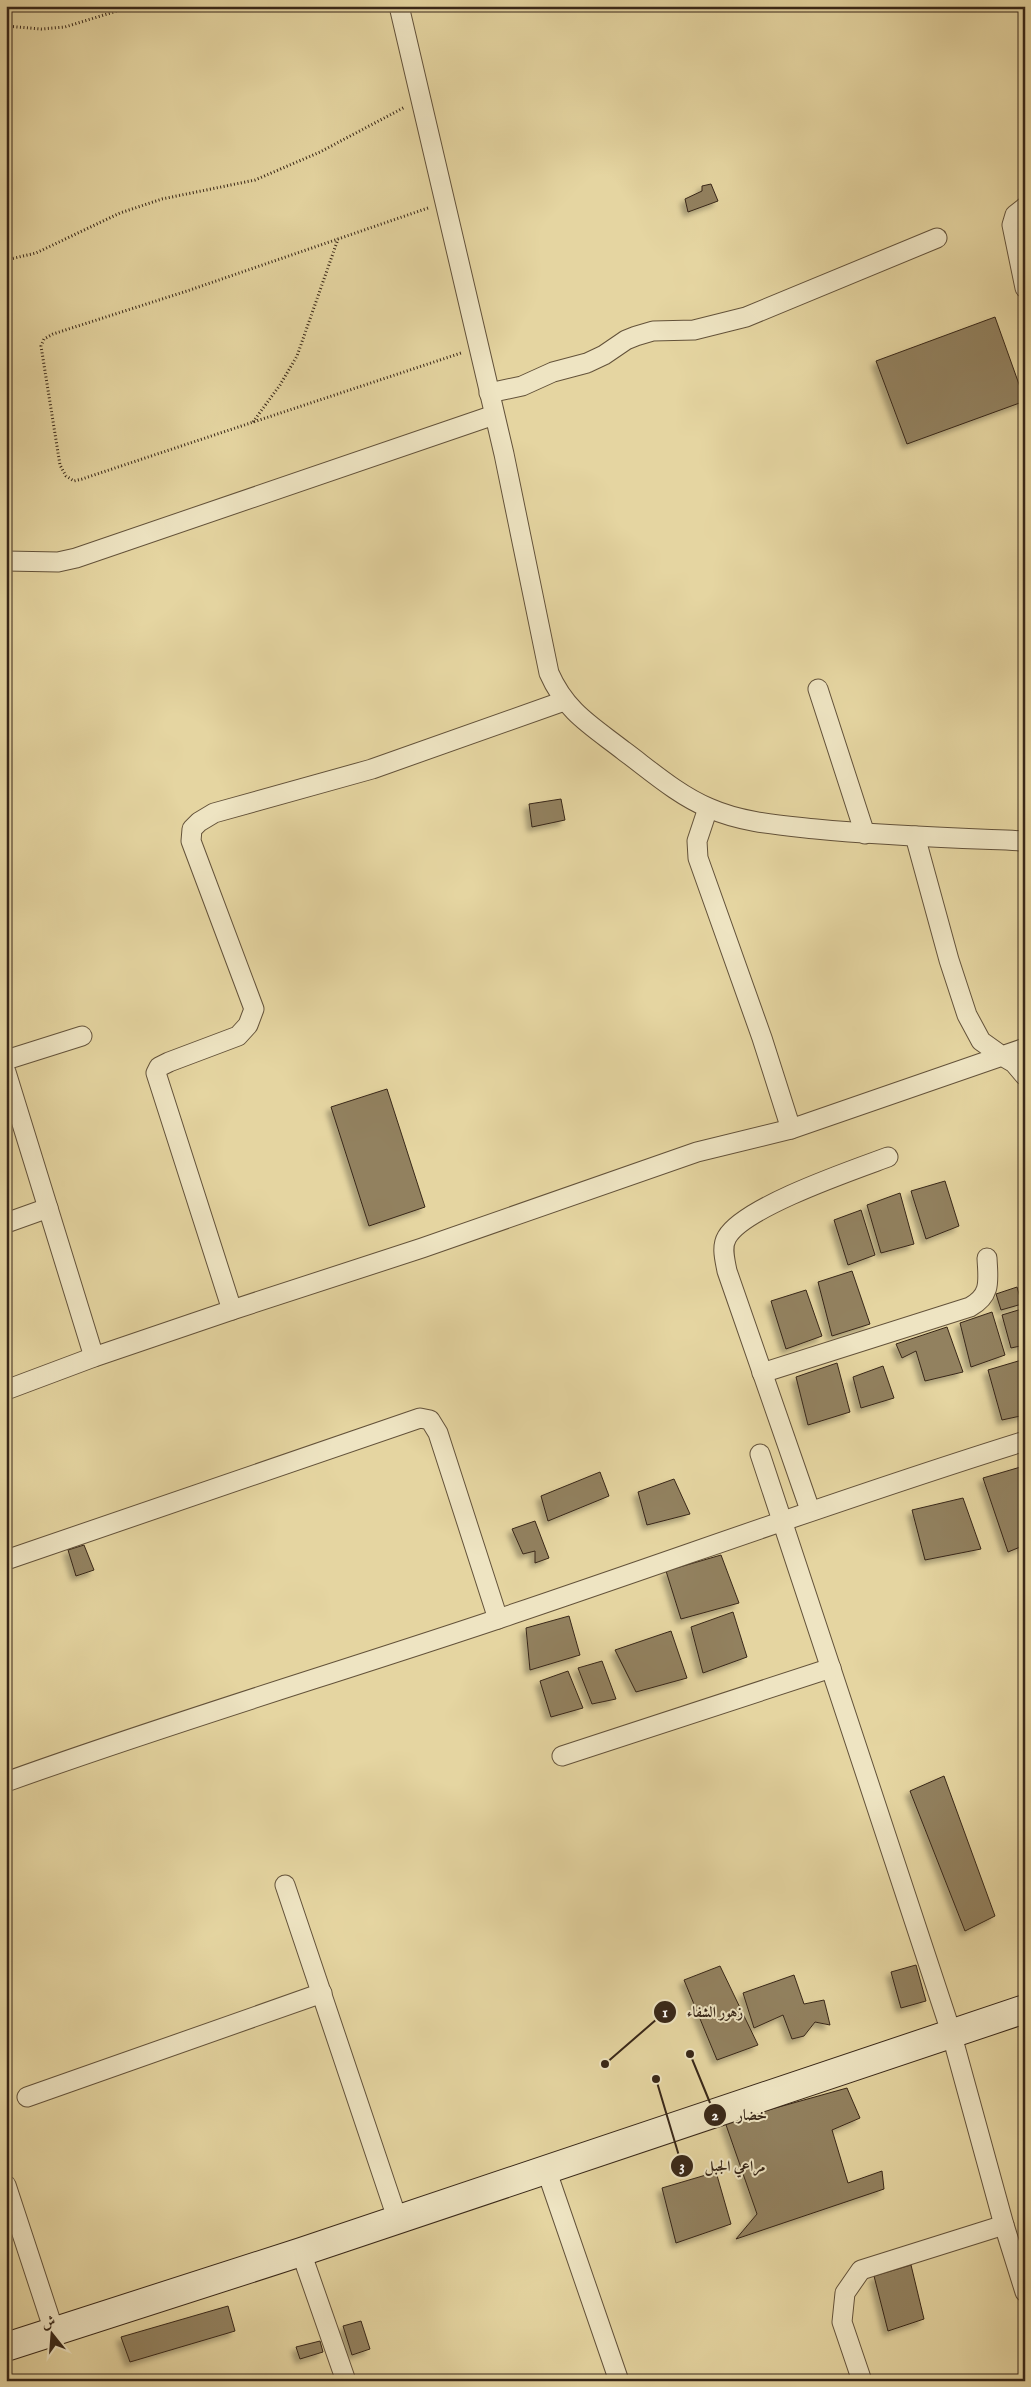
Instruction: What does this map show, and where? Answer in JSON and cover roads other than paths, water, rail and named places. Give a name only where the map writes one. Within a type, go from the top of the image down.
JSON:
[{"type":"street","points":[[399,6],[532,581],[549,673],[564,701],[581,718],[674,788],[708,808],[744,820],[764,824],[865,834],[1025,841]]},
{"type":"street","points":[[1025,207],[1015,216],[1012,225],[1025,288]]},
{"type":"street","points":[[489,393],[522,386],[553,372],[587,363],[636,336],[653,332],[694,330],[746,317],[938,238]]},
{"type":"street","points":[[6,561],[58,562],[76,558],[494,415]]},
{"type":"street","points":[[818,689],[865,834]]},
{"type":"street","points":[[232,1310],[156,1073],[159,1067],[169,1062],[238,1036],[248,1026],[254,1009],[192,841],[192,829],[199,822],[214,813],[372,769],[564,701]]},
{"type":"street","points":[[708,808],[697,841],[698,858],[762,1038],[790,1128]]},
{"type":"street","points":[[915,836],[949,960],[967,1015],[981,1041],[1014,1063],[1025,1076]]},
{"type":"street","points":[[6,1060],[82,1036]]},
{"type":"street","points":[[6,1390],[94,1357],[422,1248],[697,1152],[790,1128],[1025,1048]]},
{"type":"street","points":[[6,1072],[94,1357]]},
{"type":"street","points":[[810,1510],[727,1271],[724,1253],[726,1238],[734,1227],[780,1201],[888,1158]]},
{"type":"street","points":[[6,1223],[48,1208]]},
{"type":"street","points":[[762,1373],[970,1307],[981,1301],[986,1294],[987,1258]]},
{"type":"street","points":[[6,1560],[420,1418],[430,1420],[438,1433],[498,1619]]},
{"type":"street","points":[[6,1782],[97,1750],[498,1619],[783,1519],[1025,1441]]},
{"type":"street","points":[[760,1454],[951,2032],[1004,2225],[1019,2251],[1025,2292]]},
{"type":"street","points":[[562,1756],[831,1668]]},
{"type":"street","points":[[286,1885],[397,2218]]},
{"type":"street","points":[[27,2097],[322,1993]]},
{"type":"street","points":[[6,2347],[301,2252],[951,2032],[1025,2009]]},
{"type":"street","points":[[546,2169],[619,2381]]},
{"type":"street","points":[[6,2185],[54,2331]]},
{"type":"street","points":[[862,2381],[842,2322],[845,2293],[861,2270],[1004,2225]]},
{"type":"street","points":[[301,2252],[346,2381]]},
{"type":"place","name":"خضار","points":[[690,2054]]},
{"type":"place","name":"زهور الشفاء","points":[[605,2064]]},
{"type":"place","name":"مراعي الجبل","points":[[656,2079]]}]
